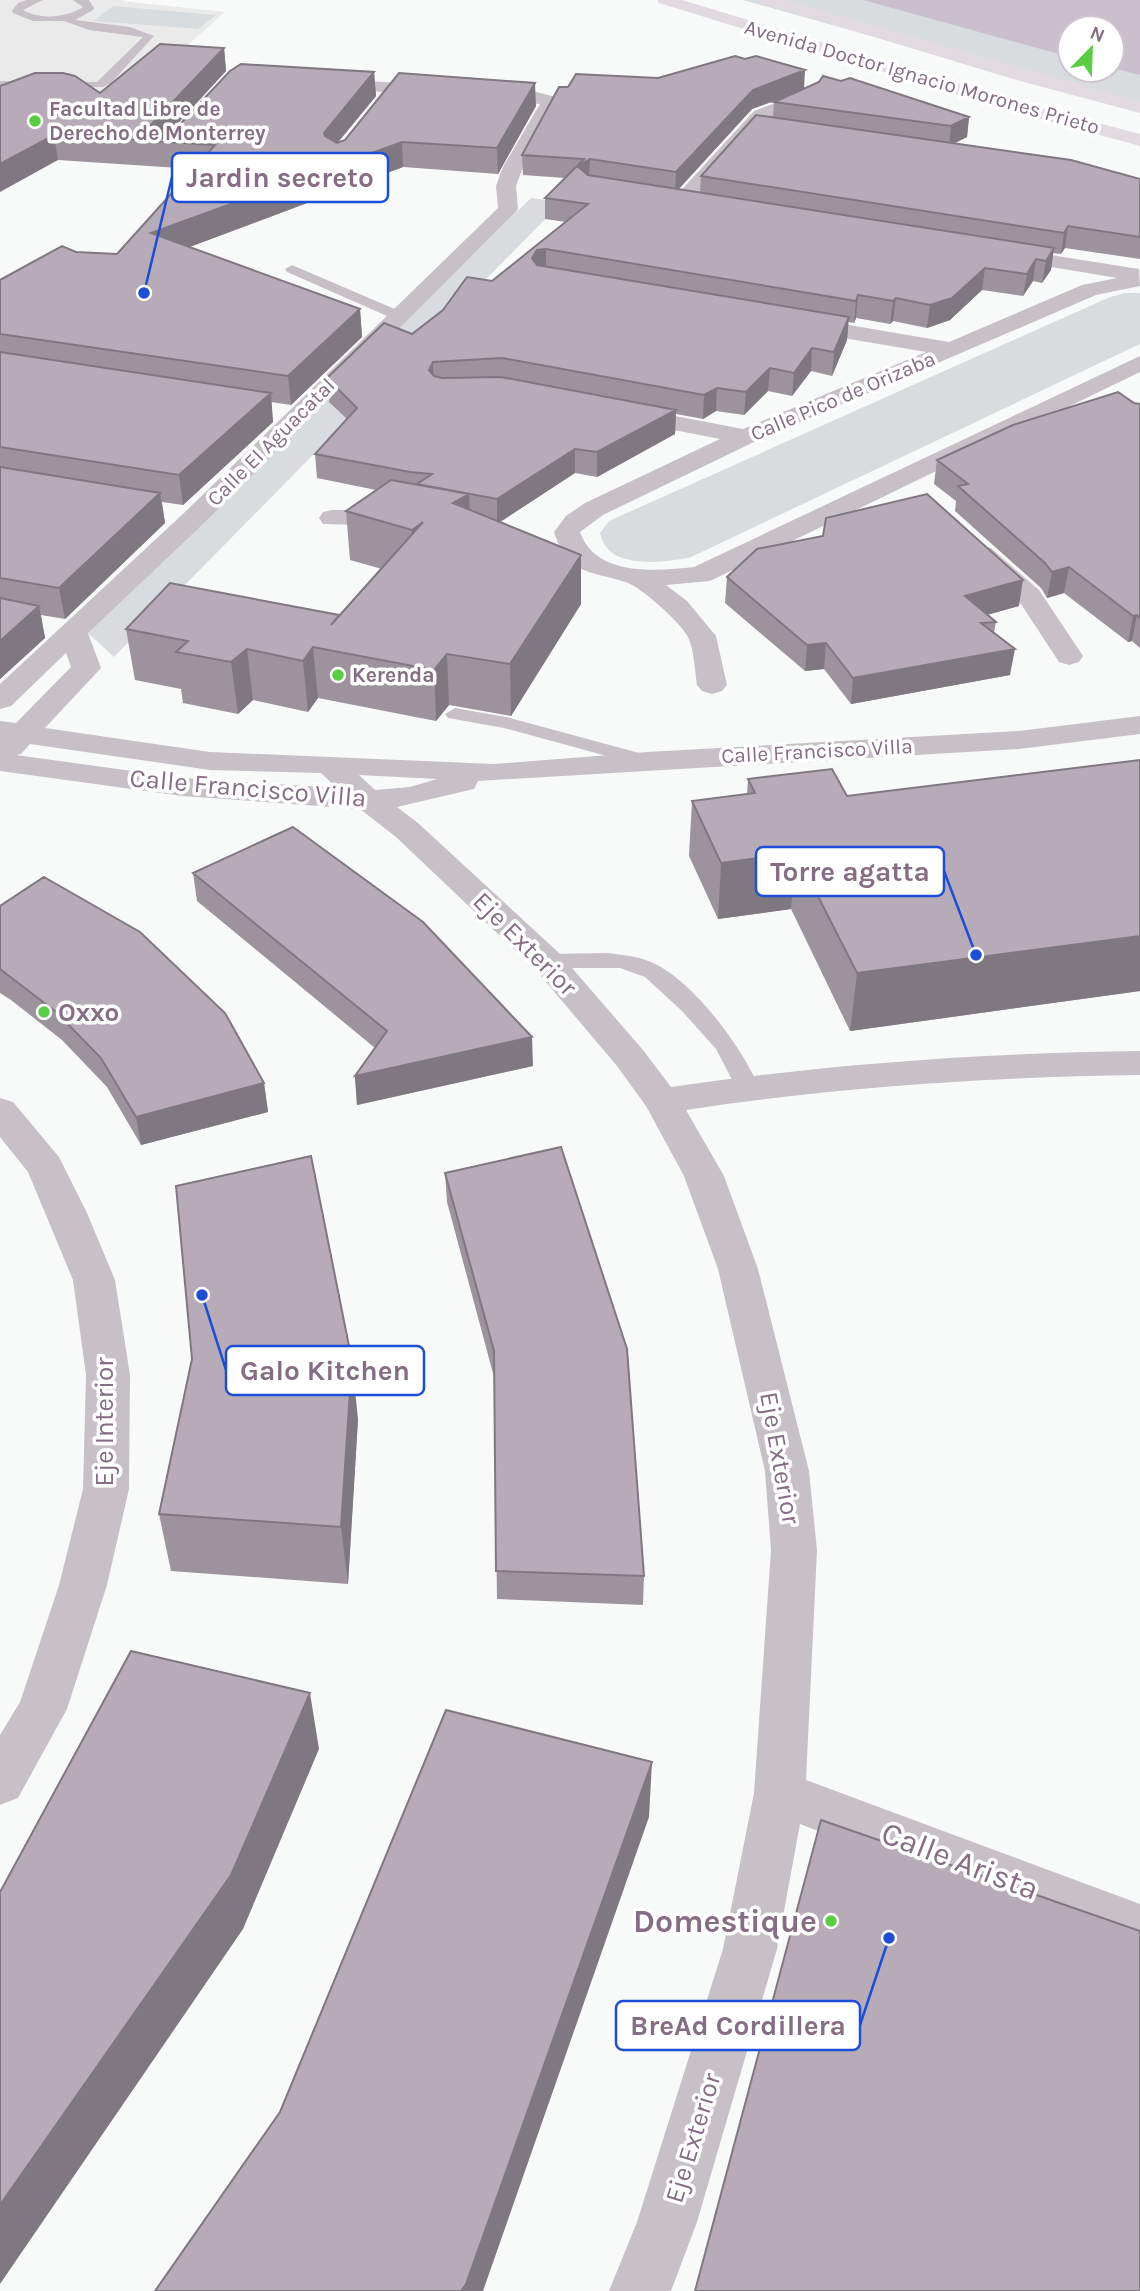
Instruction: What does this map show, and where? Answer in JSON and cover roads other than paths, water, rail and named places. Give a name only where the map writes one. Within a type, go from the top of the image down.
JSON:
[{"type":"main road","name":"Avenida Doctor Ignacio Morones Prieto","points":[[665,0],[1024,109],[1140,140]]},
{"type":"main road","name":"Avenida Doctor Ignacio Morones Prieto","points":[[707,0],[937,70],[1140,127]]},
{"type":"main road","points":[[768,0],[1140,108]]},
{"type":"main road","points":[[815,0],[1140,91]]},
{"type":"street","points":[[301,82],[395,88]]},
{"type":"street","points":[[379,108],[395,88]]},
{"type":"street","name":"Calle El Aguacatal","points":[[0,700],[194,518],[508,209],[506,187],[509,177],[550,101],[536,97],[395,88]]},
{"type":"street","points":[[681,202],[760,115],[810,95]]},
{"type":"street","points":[[748,126],[775,130]]},
{"type":"street","points":[[654,198],[708,206]]},
{"type":"street","points":[[978,249],[1140,277]]},
{"type":"street","name":"Calle Pico de Orizaba","points":[[1140,277],[1090,290],[744,437],[594,509],[575,522],[556,541],[596,566],[640,579],[700,575],[910,489],[1103,394],[1140,363]]},
{"type":"street","points":[[776,319],[952,349]]},
{"type":"street","points":[[601,409],[744,437]]},
{"type":"street","points":[[271,411],[298,416]]},
{"type":"street","points":[[168,514],[194,518]]},
{"type":"street","points":[[332,518],[395,517],[420,521]]},
{"type":"street","points":[[967,540],[1028,596],[1069,656]]},
{"type":"street","name":"Calle Pico de Orizaba","points":[[640,579],[677,607],[702,636],[712,685]]},
{"type":"street","points":[[0,760],[11,732],[86,668],[74,632],[37,625]]},
{"type":"street","name":"Calle Francisco Villa","points":[[11,732],[210,761],[494,773],[647,761],[1019,740],[1140,725]]},
{"type":"street","name":"Calle Francisco Villa","points":[[0,760],[183,787],[368,800],[411,796],[494,773]]},
{"type":"street","name":"Eje Exterior","points":[[329,764],[368,800],[407,830],[547,961],[630,1058],[662,1101],[704,1177],[738,1269],[787,1471],[794,1550],[780,1793],[750,1949],[667,2222],[640,2291]]},
{"type":"street","points":[[662,1101],[747,1087],[888,1073],[1050,1063],[1140,1063]]},
{"type":"street","name":"Eje Interior","points":[[0,1782],[42,1709],[83,1585],[106,1489],[108,1375],[94,1280],[45,1166],[7,1127]]},
{"type":"street","name":"Calle Arista","points":[[780,1793],[1140,1930]]},
{"type":"lane","points":[[38,0],[14,9],[20,14],[36,18],[71,16],[89,8],[85,2],[79,0]]},
{"type":"lane","points":[[0,84],[99,85],[148,38],[140,32],[104,30],[78,24],[69,21],[71,16]]},
{"type":"lane","points":[[292,270],[399,316]]},
{"type":"lane","points":[[455,714],[506,723],[647,761]]},
{"type":"lane","points":[[547,961],[618,962],[641,966],[656,973],[732,1054],[747,1087]]},
{"type":"place","name":"Facultad Libre de Derecho de Monterrey","points":[[35,121]]},
{"type":"place","name":"Jardin secreto","points":[[144,293]]},
{"type":"place","name":"Kerenda","points":[[338,675]]},
{"type":"place","name":"Torre agatta","points":[[976,955]]},
{"type":"place","name":"Oxxo","points":[[44,1012]]},
{"type":"place","name":"Galo Kitchen","points":[[202,1295]]},
{"type":"place","name":"Domestique","points":[[831,1921]]},
{"type":"place","name":"BreAd Cordillera","points":[[889,1938]]}]
